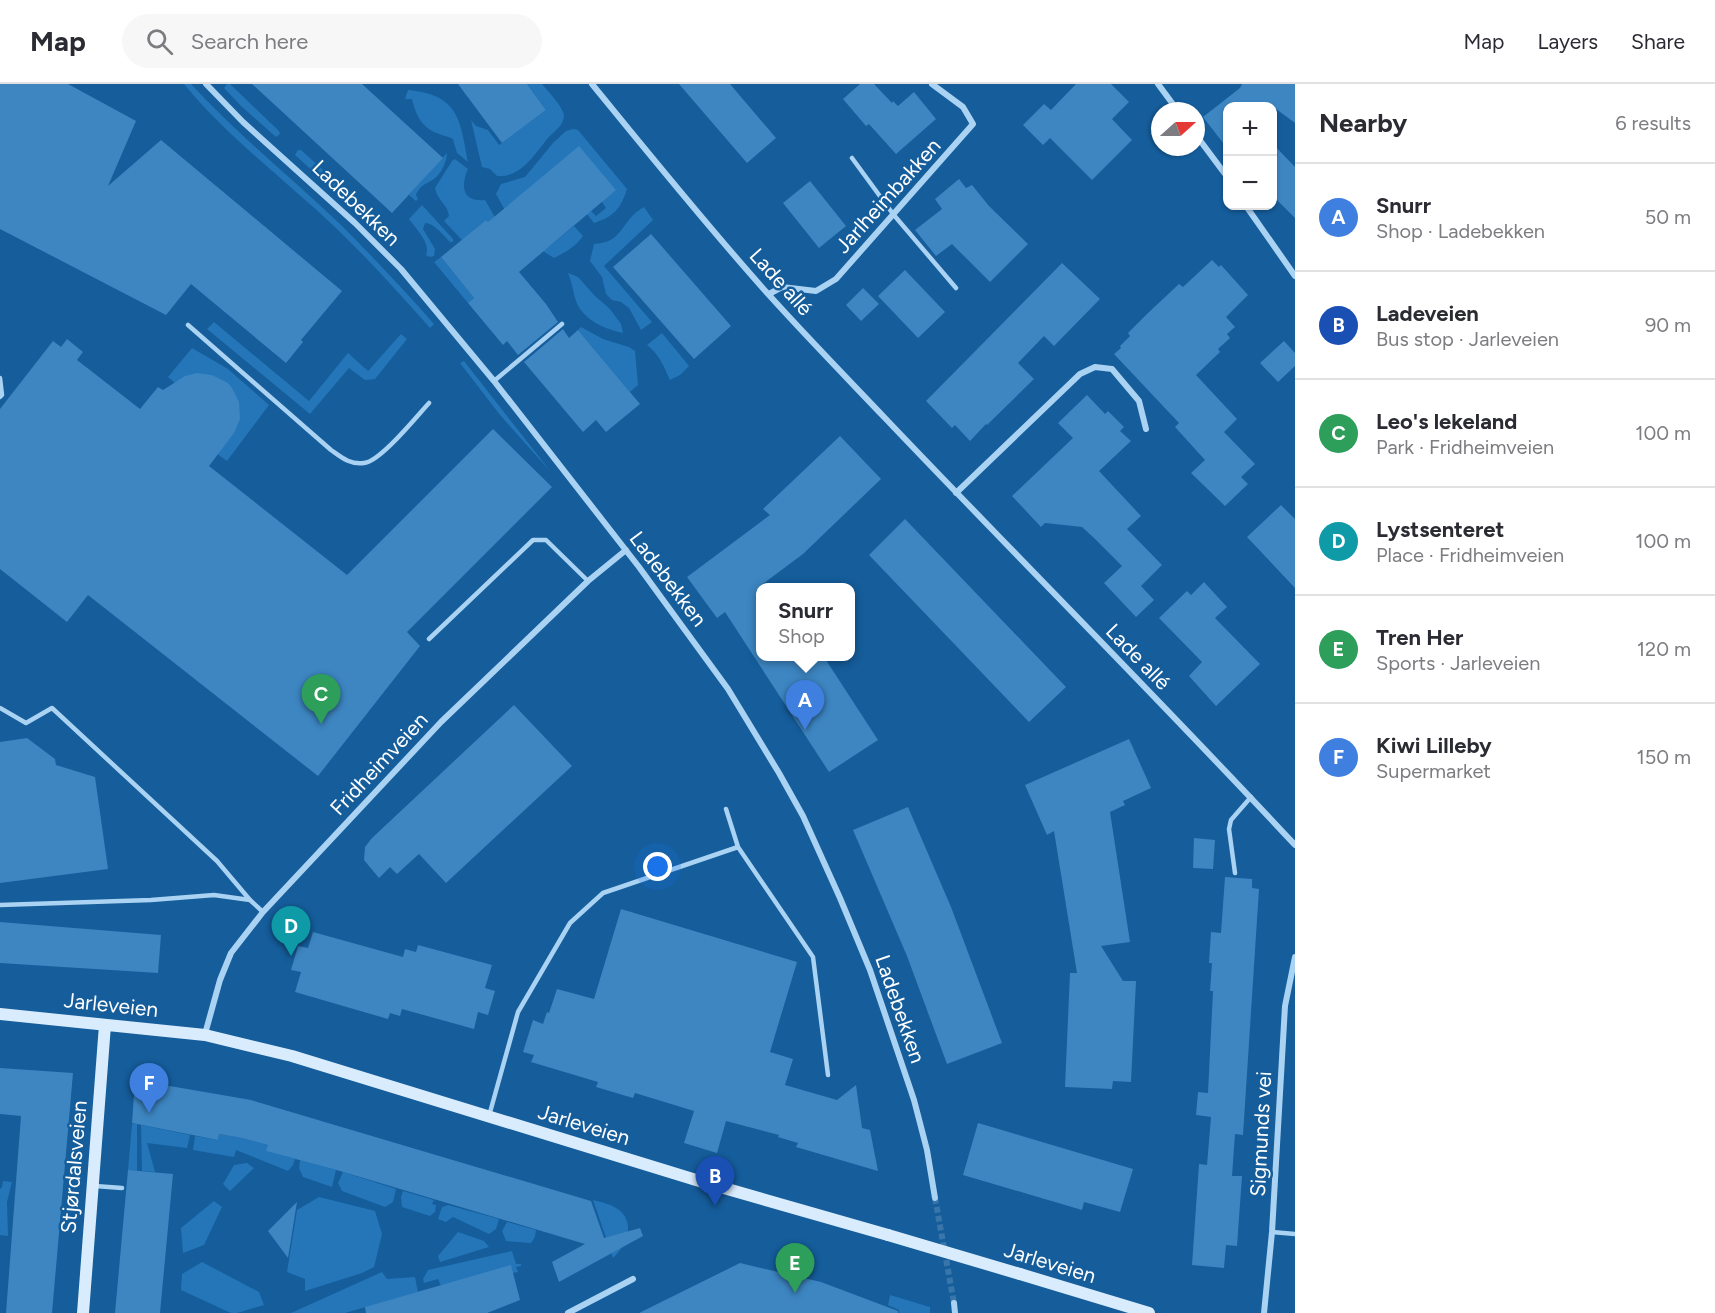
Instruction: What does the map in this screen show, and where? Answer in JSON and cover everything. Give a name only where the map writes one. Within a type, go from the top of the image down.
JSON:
[{"type":"main road","name":"Jarleveien","points":[[0,1014],[205,1035],[292,1056],[696,1180],[1149,1313]]},
{"type":"main road","name":"Stjørdalsveien","points":[[83,1313],[105,1024]]},
{"type":"street","name":"Ladebekken","points":[[206,84],[243,122],[355,223],[401,269],[494,381],[626,550],[696,642],[728,689],[803,816],[870,970],[914,1100],[927,1149],[935,1198]]},
{"type":"street","name":"Lade allé","points":[[592,84],[652,158],[769,294],[956,493],[1295,845]]},
{"type":"street","name":"Jarlheimbakken","points":[[769,294],[782,287],[816,291],[836,279],[973,124],[963,107],[932,84]]},
{"type":"street","points":[[1158,84],[1171,102]]},
{"type":"street","points":[[1205,147],[1223,172]]},
{"type":"street","points":[[1249,210],[1295,276]]},
{"type":"street","points":[[956,493],[1080,374],[1095,367],[1112,369],[1139,401],[1146,429]]},
{"type":"street","name":"Fridheimveien","points":[[205,1035],[220,980],[231,954],[263,912],[441,722],[588,581],[626,550]]},
{"type":"street","name":"Sigmunds vei","points":[[1264,1313],[1272,1232],[1285,1006],[1295,957]]},
{"type":"street","points":[[573,1312],[633,1279]]},
{"type":"street","points":[[954,1303],[955,1313]]},
{"type":"lane","points":[[852,158],[894,214],[956,288]]},
{"type":"lane","points":[[494,381],[562,324]]},
{"type":"lane","points":[[188,325],[346,462],[366,464],[380,455],[429,403]]},
{"type":"lane","points":[[0,378],[2,395],[0,397]]},
{"type":"lane","points":[[429,639],[533,540],[546,540],[588,581]]},
{"type":"lane","points":[[0,708],[26,723],[52,708],[217,861],[263,912]]},
{"type":"lane","points":[[1235,873],[1229,829],[1231,820],[1251,797]]},
{"type":"lane","points":[[726,809],[738,847],[813,957],[828,1075]]},
{"type":"lane","points":[[489,1116],[518,1012],[570,923],[603,893],[738,847]]},
{"type":"lane","points":[[0,905],[151,900],[214,895],[250,900]]},
{"type":"lane","points":[[93,1185],[122,1188]]},
{"type":"lane","points":[[1272,1232],[1295,1234]]},
{"type":"shaded area","points":[[184,84],[191,84],[227,121],[342,226],[434,324],[430,328],[350,242],[220,123]]},
{"type":"shaded area","points":[[230,84],[280,134],[276,137],[241,106],[224,88]]},
{"type":"shaded area","points":[[527,84],[542,84],[561,108],[564,119],[527,164],[506,176],[497,176],[490,169],[482,167],[471,120],[476,126],[488,130],[499,145],[546,110]]},
{"type":"shaded area","points":[[408,90],[438,97],[454,112],[459,122],[468,162],[457,153],[453,139],[424,125],[412,99],[405,99]]},
{"type":"shaded area","points":[[578,130],[627,189],[616,211],[607,218],[594,223],[587,214],[591,211],[596,216],[606,208],[602,202],[508,206],[545,250],[574,226],[583,236],[570,249],[554,258],[541,250],[511,221],[496,194],[501,184],[525,177],[553,143],[566,131]]},
{"type":"shaded area","points":[[298,150],[301,150],[356,200],[344,199],[295,155]]},
{"type":"shaded area","points":[[447,153],[441,171],[437,177],[420,189],[416,195],[418,199],[416,201],[409,195]]},
{"type":"shaded area","points":[[455,159],[468,169],[464,182],[465,192],[472,199],[485,200],[520,261],[486,220],[462,240],[444,221],[449,216],[448,212],[435,188]]},
{"type":"shaded area","points":[[422,205],[453,239],[453,242],[450,242],[435,227],[425,223],[423,229],[435,249],[434,256],[430,257],[426,255],[425,241],[409,219]]},
{"type":"shaded area","points":[[644,207],[653,220],[604,266],[652,322],[641,330],[629,308],[621,302],[612,300],[606,294],[602,277],[590,261],[594,244],[604,243],[617,235],[636,212]]},
{"type":"shaded area","points":[[441,257],[474,298],[468,303],[434,262]]},
{"type":"shaded area","points":[[568,273],[578,277],[610,309],[621,324],[623,333],[602,326],[579,308]]},
{"type":"shaded area","points":[[214,322],[309,401],[348,353],[368,371],[401,334],[407,339],[375,379],[365,380],[349,368],[310,414],[207,329]]},
{"type":"shaded area","points":[[581,327],[603,339],[635,351],[638,385],[630,392],[578,330]]},
{"type":"shaded area","points":[[662,333],[689,366],[680,375],[670,380],[658,357],[647,345]]},
{"type":"shaded area","points":[[192,348],[228,369],[269,405],[227,461],[212,450],[181,388],[168,377]]},
{"type":"shaded area","points":[[464,361],[551,472],[500,415],[460,363]]},
{"type":"shaded area","points":[[132,1124],[137,1124],[137,1171],[128,1170]]},
{"type":"shaded area","points":[[141,1125],[190,1135],[187,1148],[147,1143],[155,1172],[142,1171]]},
{"type":"shaded area","points":[[219,1134],[268,1145],[267,1151],[295,1159],[293,1165],[288,1171],[236,1150],[234,1157],[193,1150],[195,1136],[218,1140]]},
{"type":"shaded area","points":[[300,1160],[336,1170],[332,1187],[303,1177],[299,1168]]},
{"type":"shaded area","points":[[247,1163],[254,1168],[230,1191],[223,1184],[234,1165]]},
{"type":"shaded area","points":[[343,1172],[396,1189],[393,1202],[385,1207],[342,1191],[338,1183]]},
{"type":"shaded area","points":[[3,1181],[12,1182],[7,1202],[8,1236],[0,1235],[0,1189]]},
{"type":"shaded area","points":[[403,1191],[434,1200],[432,1204],[436,1205],[435,1212],[430,1216],[402,1207]]},
{"type":"shaded area","points":[[319,1197],[375,1211],[382,1234],[374,1267],[305,1291],[305,1279],[287,1272],[297,1210]]},
{"type":"shaded area","points":[[593,1200],[616,1208],[626,1219],[628,1233],[626,1240],[613,1258]]},
{"type":"shaded area","points":[[214,1201],[222,1207],[204,1245],[183,1253],[181,1228]]},
{"type":"shaded area","points":[[448,1205],[499,1219],[496,1229],[489,1234],[453,1217],[446,1222],[438,1219],[442,1207]]},
{"type":"shaded area","points":[[507,1222],[536,1230],[531,1243],[506,1241],[502,1231]]},
{"type":"shaded area","points":[[458,1232],[484,1241],[489,1247],[440,1262],[438,1256]]},
{"type":"shaded area","points":[[512,1251],[516,1264],[521,1264],[516,1267],[518,1272],[441,1286],[438,1279],[424,1283],[423,1279],[428,1270]]},
{"type":"shaded area","points":[[202,1262],[259,1292],[264,1305],[231,1313],[181,1290],[182,1274]]},
{"type":"shaded area","points":[[382,1272],[387,1279],[415,1277],[418,1292],[345,1313],[291,1313]]},
{"type":"shaded area","points":[[890,1295],[930,1307],[930,1313],[899,1313],[899,1310],[888,1305]]},
{"type":"building","points":[[0,84],[68,84],[136,121],[108,186],[161,140],[342,291],[301,340],[303,342],[286,363],[191,284],[166,315],[0,229]]},
{"type":"building","points":[[252,84],[362,84],[443,158],[392,213]]},
{"type":"building","points":[[458,84],[527,84],[546,110],[502,143]]},
{"type":"building","points":[[679,84],[730,84],[776,138],[747,163]]},
{"type":"building","points":[[860,84],[874,84],[892,103],[893,101],[898,106],[914,92],[936,119],[896,154],[869,124],[866,126],[843,99]]},
{"type":"building","points":[[1076,84],[1111,84],[1129,102],[1112,119],[1132,140],[1092,180],[1050,138],[1043,145],[1023,125],[1044,104],[1051,110]]},
{"type":"building","points":[[1242,84],[1295,84],[1295,123],[1277,110],[1277,102],[1223,102],[1223,143],[1205,120],[1205,115]]},
{"type":"building","points":[[579,146],[616,190],[519,272],[558,322],[518,355],[507,341],[503,345],[468,303],[474,298],[441,257],[486,220],[488,222]]},
{"type":"building","points":[[1277,148],[1295,167],[1295,218],[1277,200]]},
{"type":"building","points":[[959,179],[966,188],[972,185],[989,206],[1028,244],[990,282],[952,244],[936,256],[915,230],[942,209],[935,199]]},
{"type":"building","points":[[810,181],[846,226],[819,248],[783,203]]},
{"type":"building","points":[[651,234],[731,326],[694,359],[613,267]]},
{"type":"building","points":[[1212,260],[1219,267],[1221,265],[1248,295],[1226,317],[1235,327],[1227,334],[1230,338],[1218,349],[1220,352],[1196,375],[1237,419],[1224,432],[1255,464],[1241,477],[1248,484],[1225,506],[1191,473],[1205,460],[1175,427],[1179,423],[1114,354],[1130,336],[1128,333],[1148,313],[1179,284],[1183,287]]},
{"type":"building","points":[[1062,263],[1100,299],[1054,346],[1044,336],[1018,363],[1034,379],[970,441],[955,425],[952,428],[926,401]]},
{"type":"building","points":[[905,270],[945,312],[918,338],[878,296]]},
{"type":"building","points":[[863,288],[879,304],[861,321],[846,305]]},
{"type":"building","points":[[563,329],[569,338],[578,330],[640,404],[606,432],[596,420],[583,432],[524,362]]},
{"type":"building","points":[[67,339],[83,352],[77,360],[140,409],[158,387],[163,390],[185,376],[197,373],[212,375],[228,383],[239,402],[240,419],[234,433],[209,466],[347,575],[493,429],[552,487],[407,632],[420,646],[318,776],[88,595],[67,622],[0,569],[0,409],[53,341],[61,347]]},
{"type":"building","points":[[1284,341],[1295,353],[1295,366],[1278,382],[1260,363]]},
{"type":"building","points":[[1087,395],[1105,414],[1108,411],[1124,427],[1120,431],[1131,441],[1099,471],[1141,516],[1127,529],[1162,565],[1141,586],[1154,600],[1136,617],[1104,583],[1122,566],[1093,537],[1082,527],[1045,523],[1041,527],[1012,496],[1073,438],[1058,423]]},
{"type":"building","points":[[840,436],[881,479],[803,554],[764,583],[756,583],[756,660],[725,612],[717,618],[687,577],[770,515],[763,509]]},
{"type":"building","points":[[1281,505],[1295,519],[1295,588],[1247,537]]},
{"type":"building","points":[[905,519],[1066,687],[1029,722],[869,555]]},
{"type":"building","points":[[1204,582],[1227,607],[1215,618],[1260,664],[1216,706],[1189,676],[1202,662],[1159,618],[1187,591],[1191,595]]},
{"type":"building","points":[[757,661],[827,661],[878,740],[829,772]]},
{"type":"building","points":[[514,705],[572,766],[446,883],[419,854],[397,874],[390,867],[379,878],[364,860],[365,847],[372,838]]},
{"type":"building","points":[[27,738],[55,759],[56,765],[95,777],[108,869],[0,883],[0,742]]},
{"type":"building","points":[[1129,739],[1151,788],[1123,801],[1125,805],[1110,812],[1130,942],[1101,946],[1123,981],[1136,981],[1131,1082],[1113,1081],[1112,1089],[1065,1087],[1070,973],[1077,973],[1054,831],[1047,835],[1025,785]]},
{"type":"building","points":[[908,807],[951,907],[1002,1043],[947,1064],[907,956],[853,830]]},
{"type":"building","points":[[1194,838],[1215,840],[1213,869],[1193,868]]},
{"type":"building","points":[[1225,877],[1252,879],[1252,888],[1259,889],[1243,1135],[1235,1134],[1232,1176],[1242,1176],[1237,1246],[1226,1245],[1224,1268],[1192,1265],[1199,1164],[1207,1165],[1211,1117],[1196,1115],[1198,1092],[1208,1093],[1213,991],[1210,991],[1212,963],[1209,963],[1211,932],[1221,933]]},
{"type":"building","points":[[621,909],[797,962],[770,1052],[793,1059],[785,1085],[837,1100],[856,1085],[862,1128],[870,1130],[878,1171],[796,1147],[798,1143],[778,1137],[779,1135],[726,1121],[717,1153],[684,1143],[694,1111],[635,1093],[633,1098],[596,1087],[598,1082],[531,1062],[534,1055],[523,1052],[533,1020],[543,1024],[557,989],[594,999]]},
{"type":"building","points":[[0,922],[161,935],[158,973],[0,963]]},
{"type":"building","points":[[313,932],[403,957],[405,949],[416,952],[418,945],[492,965],[485,988],[495,991],[488,1015],[478,1012],[474,1029],[402,1009],[400,1016],[390,1013],[388,1019],[295,992],[301,972],[291,970],[298,946],[308,948]]},
{"type":"building","points":[[0,1068],[73,1073],[52,1313],[6,1313],[21,1116],[0,1114]]},
{"type":"building","points":[[135,1080],[251,1100],[591,1201],[604,1238],[640,1228],[643,1236],[559,1282],[552,1262],[585,1244],[266,1151],[268,1145],[242,1138],[219,1134],[218,1140],[132,1123]]},
{"type":"building","points":[[978,1123],[1133,1169],[1120,1212],[1084,1202],[1082,1210],[963,1175]]},
{"type":"building","points":[[128,1170],[173,1174],[160,1313],[115,1313]]},
{"type":"building","points":[[297,1202],[288,1258],[268,1231]]},
{"type":"building","points":[[740,1263],[821,1282],[898,1311],[898,1313],[639,1313]]},
{"type":"building","points":[[511,1265],[520,1300],[487,1313],[366,1313],[365,1307]]},
{"type":"tunnel","points":[[935,1198],[954,1303]]},
{"type":"place","name":"Leo's lekeland","points":[[321,724]]},
{"type":"place","name":"Snurr","points":[[805,730]]},
{"type":"place","name":"Lystsenteret","points":[[291,956]]},
{"type":"place","name":"Kiwi Lilleby","points":[[149,1113]]},
{"type":"place","name":"Ladeveien","points":[[715,1206]]},
{"type":"place","name":"Tren Her","points":[[795,1293]]}]
